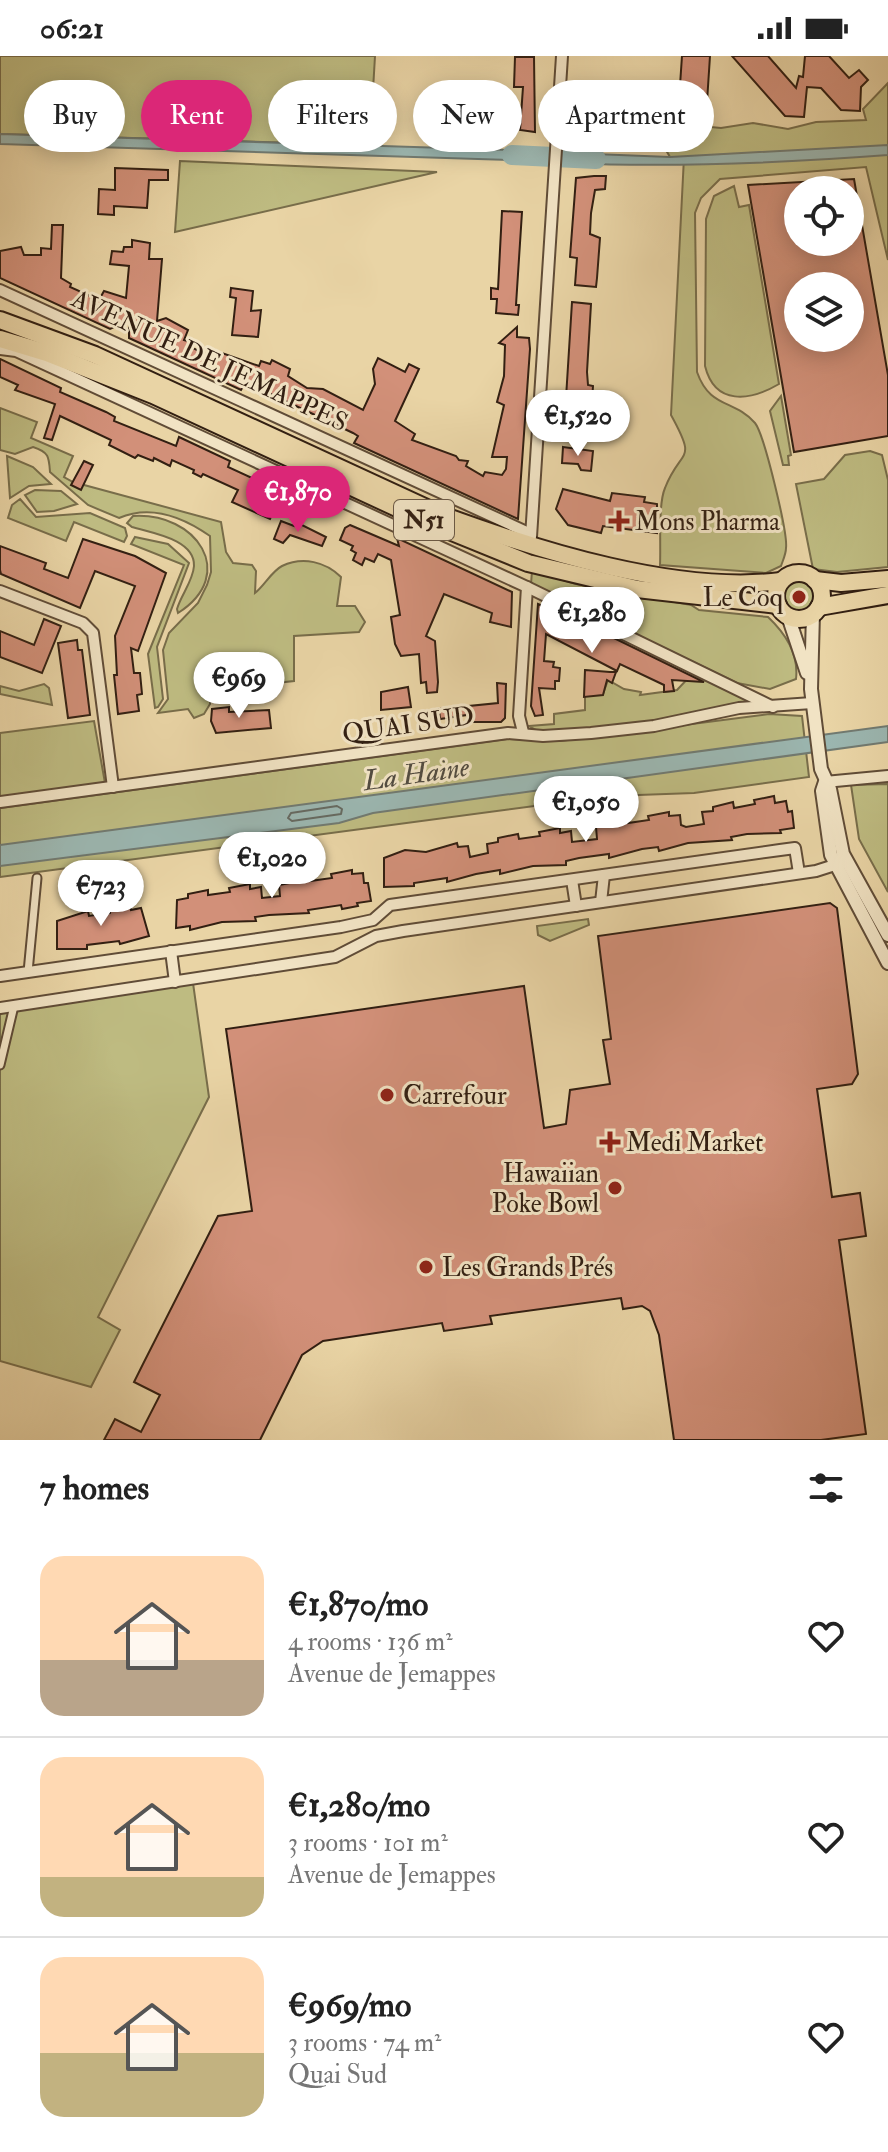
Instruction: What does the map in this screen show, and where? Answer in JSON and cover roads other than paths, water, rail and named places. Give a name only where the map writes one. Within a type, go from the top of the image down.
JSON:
[{"type":"main road","name":"AVENUE DE JEMAPPES","points":[[0,320],[95,355],[442,515],[661,575],[742,583],[781,581]]},
{"type":"main road","points":[[0,330],[76,350]]},
{"type":"main road","name":"N51","points":[[0,344],[129,384],[528,566],[637,589],[783,610]]},
{"type":"main road","points":[[888,579],[841,583],[795,574],[781,581],[776,594],[783,610],[801,618],[816,610],[888,595]]},
{"type":"main road","points":[[815,580],[821,594],[816,610]]},
{"type":"street","points":[[528,566],[562,56]]},
{"type":"street","name":"AVENUE DE JEMAPPES","points":[[3,293],[531,539]]},
{"type":"street","points":[[0,344],[527,587],[773,707]]},
{"type":"street","points":[[523,732],[519,716],[527,587]]},
{"type":"street","points":[[0,591],[83,623],[93,633],[113,787]]},
{"type":"street","points":[[783,610],[811,689]]},
{"type":"street","points":[[816,610],[811,689],[825,782],[822,791],[827,844],[888,935]]},
{"type":"street","name":"QUAI SUD","points":[[0,802],[523,732],[543,736],[591,733],[654,726],[739,708],[812,703]]},
{"type":"street","points":[[825,782],[888,776]]},
{"type":"street","points":[[0,976],[373,920],[390,905],[795,848],[799,873]]},
{"type":"street","points":[[0,1008],[335,957],[376,936],[403,931],[799,873],[841,864]]},
{"type":"street","points":[[841,864],[888,963]]},
{"type":"street","points":[[601,902],[604,875]]},
{"type":"street","points":[[28,972],[37,878]]},
{"type":"street","points":[[572,880],[576,906]]},
{"type":"street","points":[[171,951],[175,982]]},
{"type":"street","points":[[0,1065],[14,1006]]},
{"type":"water","points":[[0,134],[24,135],[24,145],[0,144]]},
{"type":"water","points":[[125,138],[141,138],[141,148],[125,148]]},
{"type":"water","points":[[252,142],[268,142],[268,152],[397,152],[397,146],[413,147],[413,152],[538,151],[539,161],[252,152]]},
{"type":"water","points":[[888,145],[888,155],[808,160],[688,165],[568,163],[569,153],[670,157]]},
{"type":"water","points":[[888,726],[888,742],[373,813],[339,823],[0,866],[0,845]]},
{"type":"waterway","points":[[512,155],[596,159]]},
{"type":"place","name":"Mons Pharma","points":[[619,521]]},
{"type":"place","name":"Le Coq","points":[[799,597]]},
{"type":"place","name":"Carrefour","points":[[387,1095]]},
{"type":"place","name":"Medi Market","points":[[610,1142]]},
{"type":"place","name":"Hawaiian Poke Bowl","points":[[615,1188]]},
{"type":"place","name":"Les Grands Prés","points":[[426,1267]]},
{"type":"water label","name":"La Haine","points":[[416,773]]}]
